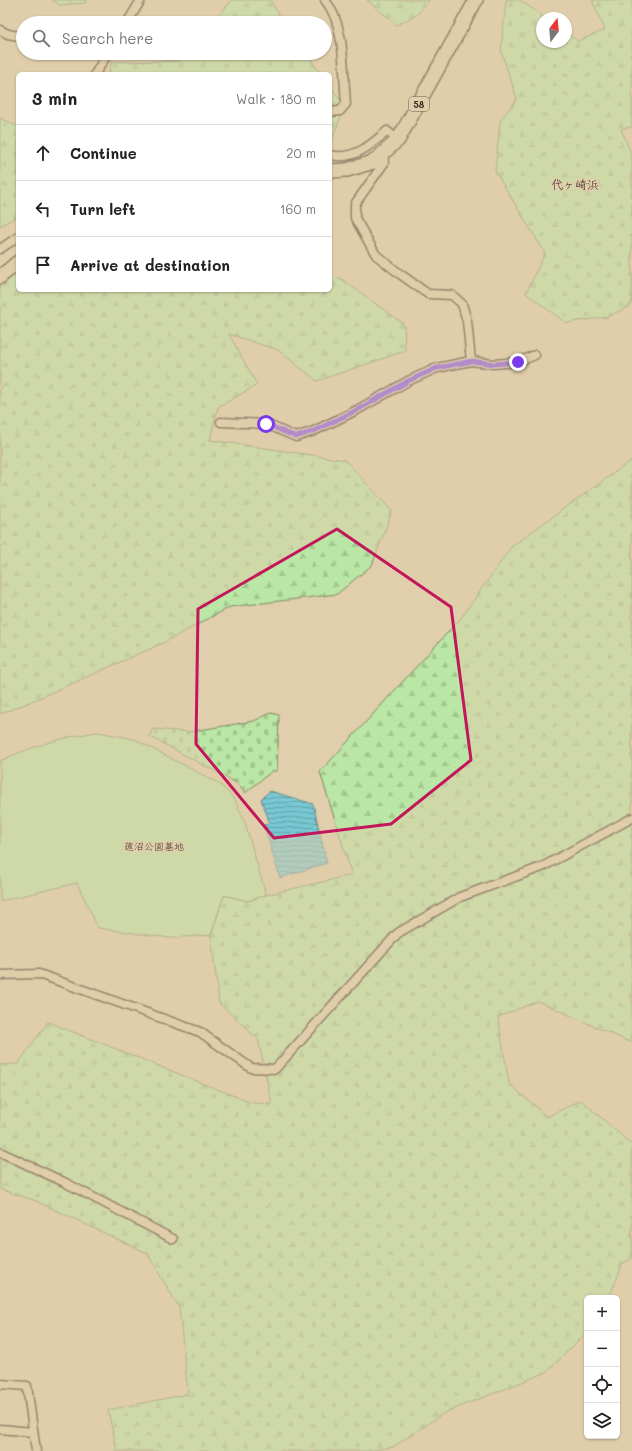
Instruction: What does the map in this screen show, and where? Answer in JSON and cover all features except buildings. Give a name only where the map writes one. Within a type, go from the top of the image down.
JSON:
[{"type":"main road","name":"58","points":[[332,171],[360,168],[373,162],[398,140],[476,0]]},
{"type":"main road","points":[[0,277],[16,264]]},
{"type":"street","points":[[131,16],[141,0]]},
{"type":"street","points":[[325,0],[336,19],[342,52],[346,104],[340,111],[332,112]]},
{"type":"street","points":[[0,30],[16,36]]},
{"type":"street","points":[[96,72],[104,60]]},
{"type":"street","points":[[332,156],[337,157],[352,154],[369,146],[387,132],[398,140]]},
{"type":"street","points":[[383,154],[384,163],[355,204],[355,218],[376,255],[428,294],[452,295],[462,304],[472,361]]},
{"type":"street","points":[[0,249],[16,238]]},
{"type":"street","points":[[221,422],[266,424],[296,437],[314,431],[357,410],[410,380],[437,368],[472,361],[494,364],[518,362],[535,355]]},
{"type":"street","points":[[0,975],[39,974],[200,1032],[251,1068],[275,1069],[398,933],[460,897],[542,867],[632,818]]},
{"type":"street","points":[[0,1152],[64,1182],[173,1239]]},
{"type":"street","points":[[0,1384],[27,1386],[36,1451]]},
{"type":"street","points":[[0,1429],[33,1432]]},
{"type":"highlighted area","points":[[337,529],[451,607],[471,760],[391,824],[274,838],[196,744],[198,609]]},
{"type":"green space","points":[[52,0],[87,0],[85,3],[59,5]]},
{"type":"green space","points":[[232,0],[270,0],[280,16],[218,16]]},
{"type":"green space","points":[[367,0],[429,0],[418,14],[397,25]]},
{"type":"green space","points":[[506,0],[520,0],[537,12],[536,48],[572,48],[572,37],[578,41],[605,30],[592,0],[632,0],[632,127],[621,129],[631,153],[632,161],[632,300],[630,306],[607,317],[566,323],[526,293],[545,253],[495,171],[500,121],[517,99],[501,51]]},
{"type":"green space","points":[[311,60],[320,72],[109,72],[111,62]]},
{"type":"green space","points":[[332,89],[345,106],[332,140]]},
{"type":"green space","points":[[0,118],[16,126],[16,217],[0,226]]},
{"type":"green space","points":[[16,274],[16,292],[332,292],[332,277],[340,278],[404,324],[405,351],[317,381],[278,350],[229,334],[257,385],[218,407],[210,440],[345,460],[392,511],[372,565],[337,594],[230,607],[163,643],[0,714],[0,286]]},
{"type":"green space","points":[[632,460],[632,1043],[538,1001],[498,1017],[509,1083],[547,1117],[581,1100],[632,1145],[632,1259],[623,1263],[610,1295],[584,1295],[584,1335],[547,1372],[444,1413],[393,1447],[367,1451],[117,1451],[108,1410],[188,1394],[179,1307],[147,1253],[36,1201],[0,1189],[0,1065],[18,1064],[48,1022],[252,1103],[272,1104],[258,1039],[219,1003],[211,935],[224,895],[247,901],[266,895],[352,875],[320,772],[461,618],[512,546]]},
{"type":"green space","points":[[271,713],[279,715],[277,771],[272,771],[245,793],[237,783],[149,736],[153,729],[188,732],[254,721]]},
{"type":"green space","name":"蓮沼公園墓地","points":[[98,732],[134,739],[220,784],[235,800],[245,823],[266,895],[247,901],[224,895],[211,935],[170,938],[98,928],[77,883],[0,901],[0,761],[48,743]]},
{"type":"water","points":[[270,791],[313,804],[327,863],[280,878],[264,825],[270,823],[261,799]]},
{"type":"district","name":"代ヶ崎浜","points":[[575,184]]},
{"type":"route","points":[[266,424],[281,432],[296,437],[314,431],[357,410],[410,380],[437,368],[472,361],[494,364],[518,362]]}]
